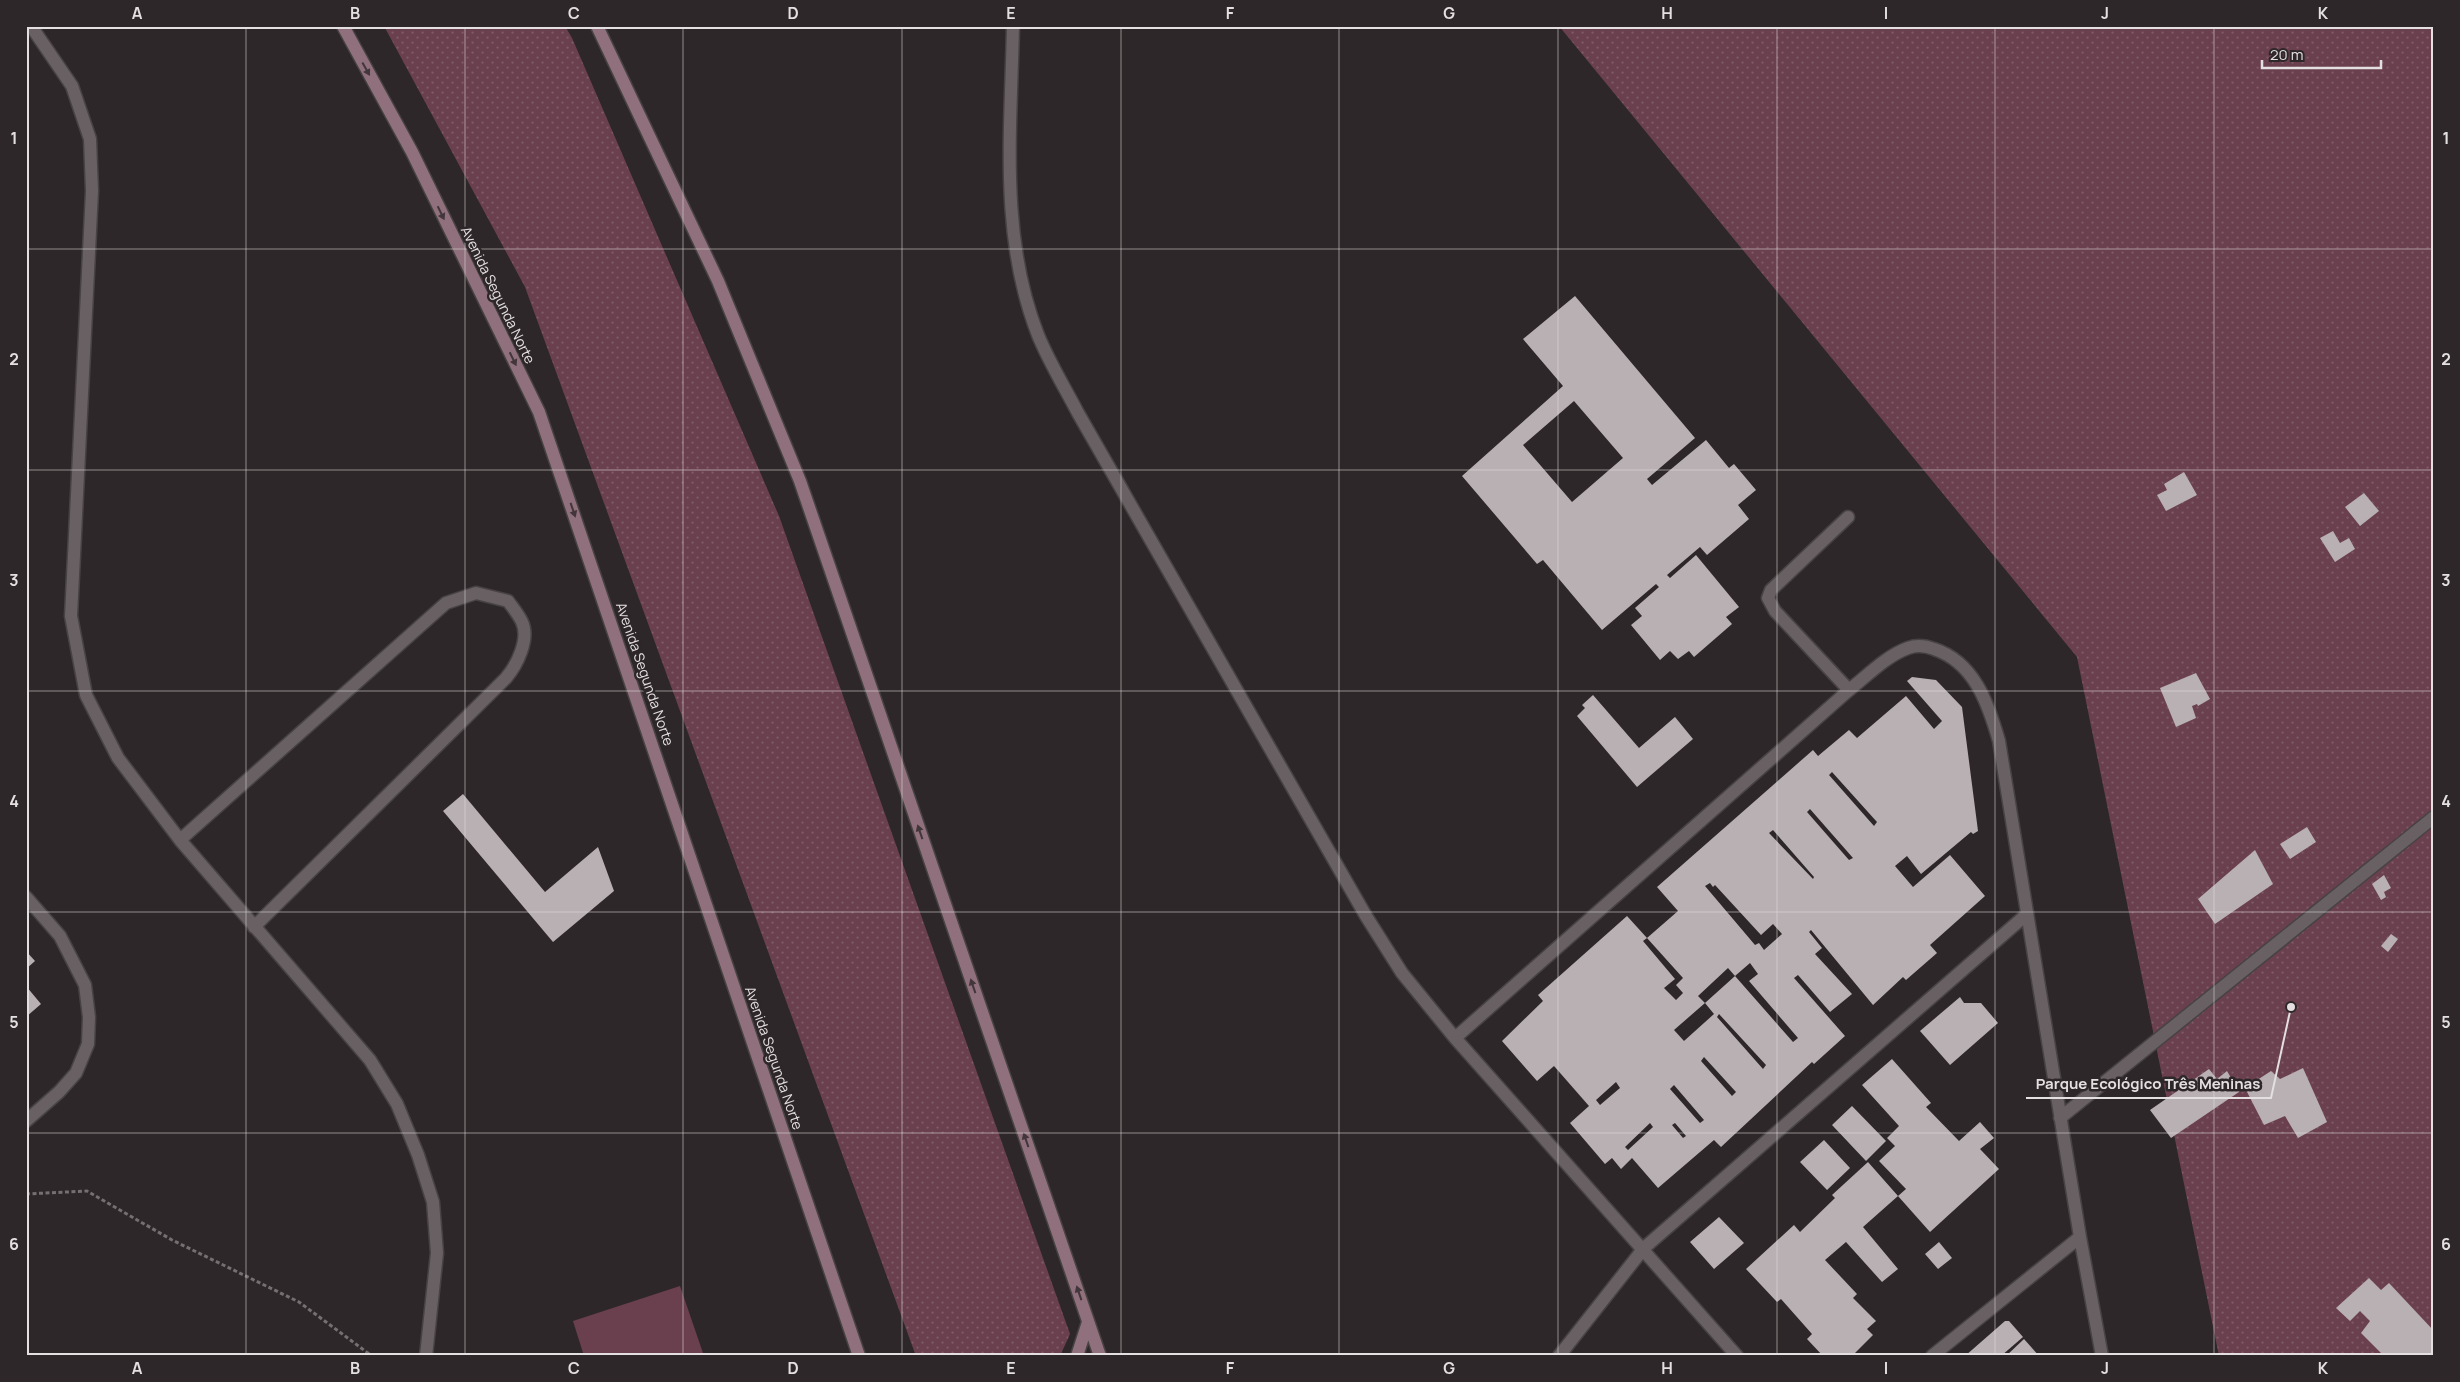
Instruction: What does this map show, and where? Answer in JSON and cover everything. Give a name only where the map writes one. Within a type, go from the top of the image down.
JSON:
[{"type":"main road","name":"Avenida Segunda Norte","points":[[343,26],[412,152],[539,412],[859,1356]]},
{"type":"main road","points":[[596,26],[610,50],[718,281],[800,481],[1100,1356]]},
{"type":"main road","points":[[1077,1356],[1088,1322]]},
{"type":"street","points":[[31,26],[72,86],[90,139],[92,191],[71,616],[86,695],[118,758],[180,840],[370,1060],[397,1104],[418,1155],[433,1202],[437,1253],[426,1356]]},
{"type":"street","points":[[1013,26],[1009,200],[1018,265],[1038,335],[1078,413],[1366,916],[1402,973],[1455,1038],[1644,1248],[1737,1356]]},
{"type":"street","points":[[1848,517],[1771,590],[1768,598],[1775,611],[1849,690]]},
{"type":"street","points":[[180,840],[446,603],[476,593],[508,602],[523,623],[523,644],[514,668],[254,927]]},
{"type":"street","points":[[1455,1038],[1849,690],[1908,648],[1925,646],[1946,653],[1962,665],[1977,682],[1991,712],[1999,741],[2060,1118],[2102,1356]]},
{"type":"street","points":[[2060,1118],[2434,817]]},
{"type":"street","points":[[26,897],[60,936],[85,985],[89,1017],[88,1044],[76,1073],[59,1092],[26,1121]]},
{"type":"street","points":[[1559,1356],[1644,1248],[2027,914]]},
{"type":"street","points":[[1932,1356],[2080,1237]]},
{"type":"path","points":[[26,1194],[87,1192],[172,1240],[299,1302],[372,1356]]},
{"type":"shaded area","points":[[384,26],[565,26],[572,38],[779,516],[1070,1334],[1060,1356],[916,1356],[525,287]]},
{"type":"shaded area","points":[[1559,26],[2434,26],[2434,1356],[2219,1356],[2077,657]]},
{"type":"shaded area","points":[[680,1286],[704,1356],[584,1356],[573,1321]]},
{"type":"building","points":[[1575,296],[1695,438],[1647,479],[1652,485],[1706,440],[1729,468],[1734,464],[1756,490],[1738,505],[1749,519],[1707,555],[1700,547],[1667,575],[1670,578],[1696,555],[1739,607],[1726,617],[1732,624],[1694,657],[1689,651],[1678,659],[1670,651],[1660,660],[1631,625],[1642,616],[1635,608],[1659,587],[1656,584],[1602,630],[1543,560],[1537,564],[1462,476],[1563,386],[1523,339]],"holes":[[[1574,401],[1623,458],[1572,502],[1523,445]]]},
{"type":"building","points":[[2184,472],[2197,495],[2166,511],[2157,495],[2167,490],[2164,484]]},
{"type":"building","points":[[2364,493],[2379,511],[2360,526],[2345,507]]},
{"type":"building","points":[[2333,531],[2340,543],[2349,538],[2355,549],[2335,562],[2320,538]]},
{"type":"building","points":[[2196,673],[2210,699],[2198,706],[2197,704],[2192,706],[2196,718],[2176,727],[2160,688]]},
{"type":"building","points":[[1912,677],[1936,680],[1962,707],[1978,831],[1973,834],[1971,832],[1921,874],[1907,856],[1895,866],[1913,887],[1950,855],[1985,896],[1930,945],[1937,953],[1906,980],[1903,977],[1873,1005],[1811,930],[1809,932],[1822,948],[1815,954],[1852,994],[1830,1012],[1798,975],[1794,978],[1845,1036],[1814,1064],[1812,1062],[1721,1147],[1714,1140],[1658,1188],[1632,1158],[1621,1169],[1612,1158],[1605,1164],[1570,1123],[1589,1106],[1554,1066],[1537,1081],[1502,1041],[1543,1001],[1538,995],[1627,916],[1647,938],[1678,911],[1657,887],[1813,750],[1818,756],[1849,730],[1857,738],[1906,696],[1934,729],[1942,721],[1907,681]],"holes":[[[1832,772],[1877,822],[1874,826],[1829,775]],[[1810,809],[1853,858],[1849,860],[1807,812]],[[1773,830],[1814,877],[1813,879],[1769,833]],[[1710,883],[1713,887],[1715,885],[1761,935],[1773,924],[1782,934],[1764,950],[1759,943],[1755,945],[1705,886]],[[1647,938],[1683,978],[1676,985],[1683,993],[1676,1000],[1664,988],[1675,979],[1643,941]],[[1750,963],[1758,974],[1749,981],[1798,1038],[1793,1042],[1735,976]],[[1728,968],[1735,976],[1705,1003],[1698,996]],[[1705,1003],[1714,1014],[1684,1041],[1674,1030]],[[1719,1014],[1766,1065],[1763,1069],[1717,1017]],[[1704,1057],[1736,1092],[1732,1096],[1701,1061]],[[1616,1082],[1620,1088],[1600,1105],[1596,1100]],[[1674,1085],[1704,1120],[1700,1123],[1670,1089]],[[1650,1123],[1653,1127],[1628,1150],[1625,1147]],[[1675,1123],[1686,1136],[1683,1138],[1672,1125]]]},
{"type":"building","points":[[1593,695],[1639,748],[1675,717],[1693,739],[1637,787],[1577,716],[1585,708],[1582,705]]},
{"type":"building","points":[[463,794],[545,892],[598,847],[614,891],[553,942],[443,811]]},
{"type":"building","points":[[2307,827],[2316,842],[2290,859],[2280,844]]},
{"type":"building","points":[[2255,850],[2273,884],[2215,924],[2198,899]]},
{"type":"building","points":[[2384,875],[2391,888],[2384,892],[2386,897],[2381,900],[2372,884]]},
{"type":"building","points":[[2391,934],[2398,939],[2388,952],[2381,946]]},
{"type":"building","points":[[26,951],[35,961],[26,969]]},
{"type":"building","points":[[26,986],[41,1004],[26,1017]]},
{"type":"building","points":[[1960,997],[1964,1003],[1981,1003],[1998,1023],[1950,1065],[1920,1031]]},
{"type":"building","points":[[1892,1059],[1931,1103],[1926,1107],[1959,1141],[1980,1122],[1994,1138],[1980,1149],[1999,1169],[1930,1232],[1898,1196],[1906,1189],[1879,1161],[1895,1146],[1887,1138],[1899,1126],[1862,1085]]},
{"type":"building","points":[[2303,1068],[2327,1122],[2298,1138],[2285,1116],[2264,1125],[2245,1088],[2271,1071],[2280,1079]]},
{"type":"building","points":[[2209,1069],[2217,1079],[2227,1071],[2239,1092],[2171,1138],[2150,1110]]},
{"type":"building","points":[[1852,1106],[1886,1141],[1866,1161],[1832,1125]]},
{"type":"building","points":[[1824,1140],[1850,1168],[1827,1190],[1800,1162]]},
{"type":"building","points":[[1868,1162],[1898,1196],[1863,1227],[1898,1269],[1882,1282],[1846,1242],[1825,1260],[1857,1294],[1853,1298],[1876,1321],[1867,1329],[1873,1335],[1852,1356],[1823,1356],[1807,1339],[1812,1334],[1781,1299],[1777,1302],[1746,1269],[1794,1225],[1800,1232],[1835,1198],[1832,1195]]},
{"type":"building","points":[[1719,1217],[1744,1243],[1714,1269],[1690,1242]]},
{"type":"building","points":[[1939,1242],[1952,1258],[1938,1269],[1925,1254]]},
{"type":"building","points":[[2369,1278],[2381,1290],[2389,1283],[2434,1331],[2434,1356],[2384,1356],[2361,1333],[2370,1321],[2360,1311],[2350,1321],[2336,1308]]},
{"type":"building","points":[[2005,1321],[2009,1321],[2023,1337],[2001,1356],[1965,1356]]},
{"type":"building","points":[[2024,1339],[2039,1356],[2006,1356]]},
{"type":"place","name":"Parque Ecológico Três Meninas","points":[[2291,1007]]}]
